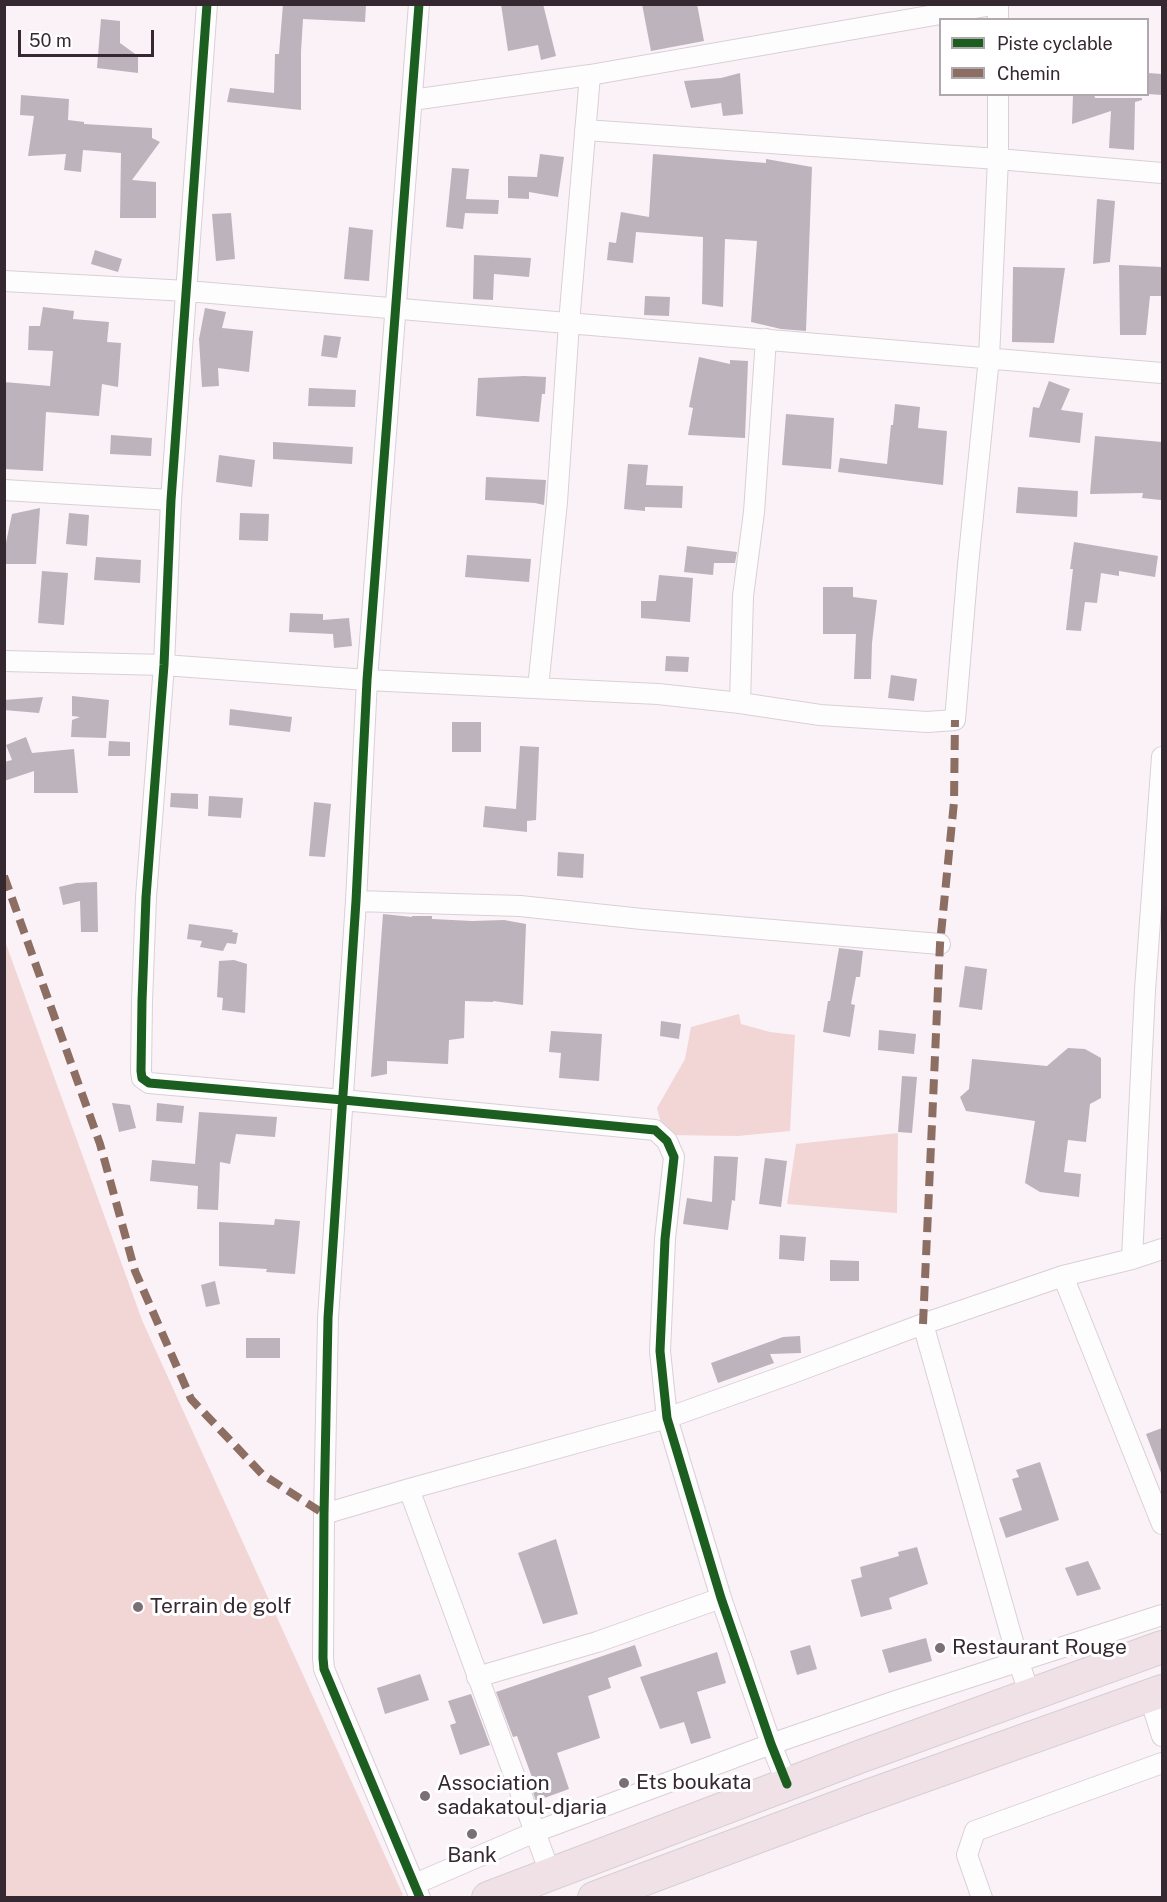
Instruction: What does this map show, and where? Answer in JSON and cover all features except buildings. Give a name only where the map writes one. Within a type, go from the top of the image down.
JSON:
[{"type":"highway","points":[[488,1898],[787,1784],[1162,1647]]},
{"type":"highway","points":[[594,1898],[859,1799],[1156,1693]]},
{"type":"street","points":[[207,4],[171,500],[164,665],[146,897],[142,1078],[149,1083],[655,1130],[668,1141],[674,1157],[665,1239],[660,1319],[660,1351],[668,1418],[721,1598],[787,1784]]},
{"type":"street","points":[[419,4],[367,680],[356,901],[328,1318],[324,1514],[324,1669],[418,1891],[535,1832],[771,1744],[1162,1615]]},
{"type":"street","points":[[412,100],[590,75],[998,4],[998,18]]},
{"type":"street","points":[[538,688],[557,502],[569,323],[590,75]]},
{"type":"street","points":[[4,661],[164,665],[367,680],[658,694],[820,715],[927,722],[955,720],[989,358],[998,159],[998,96]]},
{"type":"street","points":[[585,130],[1162,173]]},
{"type":"street","points":[[4,281],[187,291],[1162,373]]},
{"type":"street","points":[[740,703],[743,596],[754,512],[766,339]]},
{"type":"street","points":[[4,490],[171,500]]},
{"type":"street","points":[[1132,1259],[1145,990],[1162,757]]},
{"type":"street","points":[[356,901],[520,906],[642,919],[940,944]]},
{"type":"street","points":[[324,1514],[668,1418],[923,1324],[1063,1276],[1162,1249]]},
{"type":"street","points":[[1063,1276],[1162,1524]]},
{"type":"street","points":[[923,1324],[1030,1695]]},
{"type":"street","points":[[409,1489],[550,1873]]},
{"type":"street","points":[[477,1677],[597,1642],[721,1598]]},
{"type":"street","points":[[1156,1693],[1162,1736]]},
{"type":"street","points":[[982,1898],[967,1855],[975,1831],[1162,1762]]},
{"type":"shaded area","name":"Terrain de golf","points":[[5,941],[142,1320],[403,1895],[395,1898],[5,1897]]},
{"type":"shaded area","points":[[739,1014],[741,1024],[770,1032],[795,1035],[790,1131],[738,1136],[664,1135],[657,1108],[685,1059],[691,1027]]},
{"type":"shaded area","points":[[898,1133],[897,1213],[787,1204],[796,1144]]},
{"type":"marked path","points":[[923,1324],[940,944],[954,802],[955,720]]},
{"type":"marked path","points":[[4,876],[100,1144],[135,1271],[191,1399],[262,1474],[324,1514]]},
{"type":"cycle path","points":[[207,4],[171,500],[164,665],[146,897],[142,1078],[149,1083],[655,1130],[667,1141],[674,1157],[665,1239],[660,1351],[667,1418],[721,1598],[787,1784]]},
{"type":"cycle path","points":[[419,4],[367,680],[356,901],[328,1318],[323,1658],[324,1669],[420,1898]]},
{"type":"place","name":"Terrain de golf","points":[[138,1607]]},
{"type":"place","name":"Restaurant Rouge","points":[[940,1648]]},
{"type":"place","name":"Ets boukata","points":[[624,1783]]},
{"type":"place","name":"Association sadakatoul-djaria","points":[[425,1796]]},
{"type":"place","name":"Bank","points":[[472,1834]]}]
